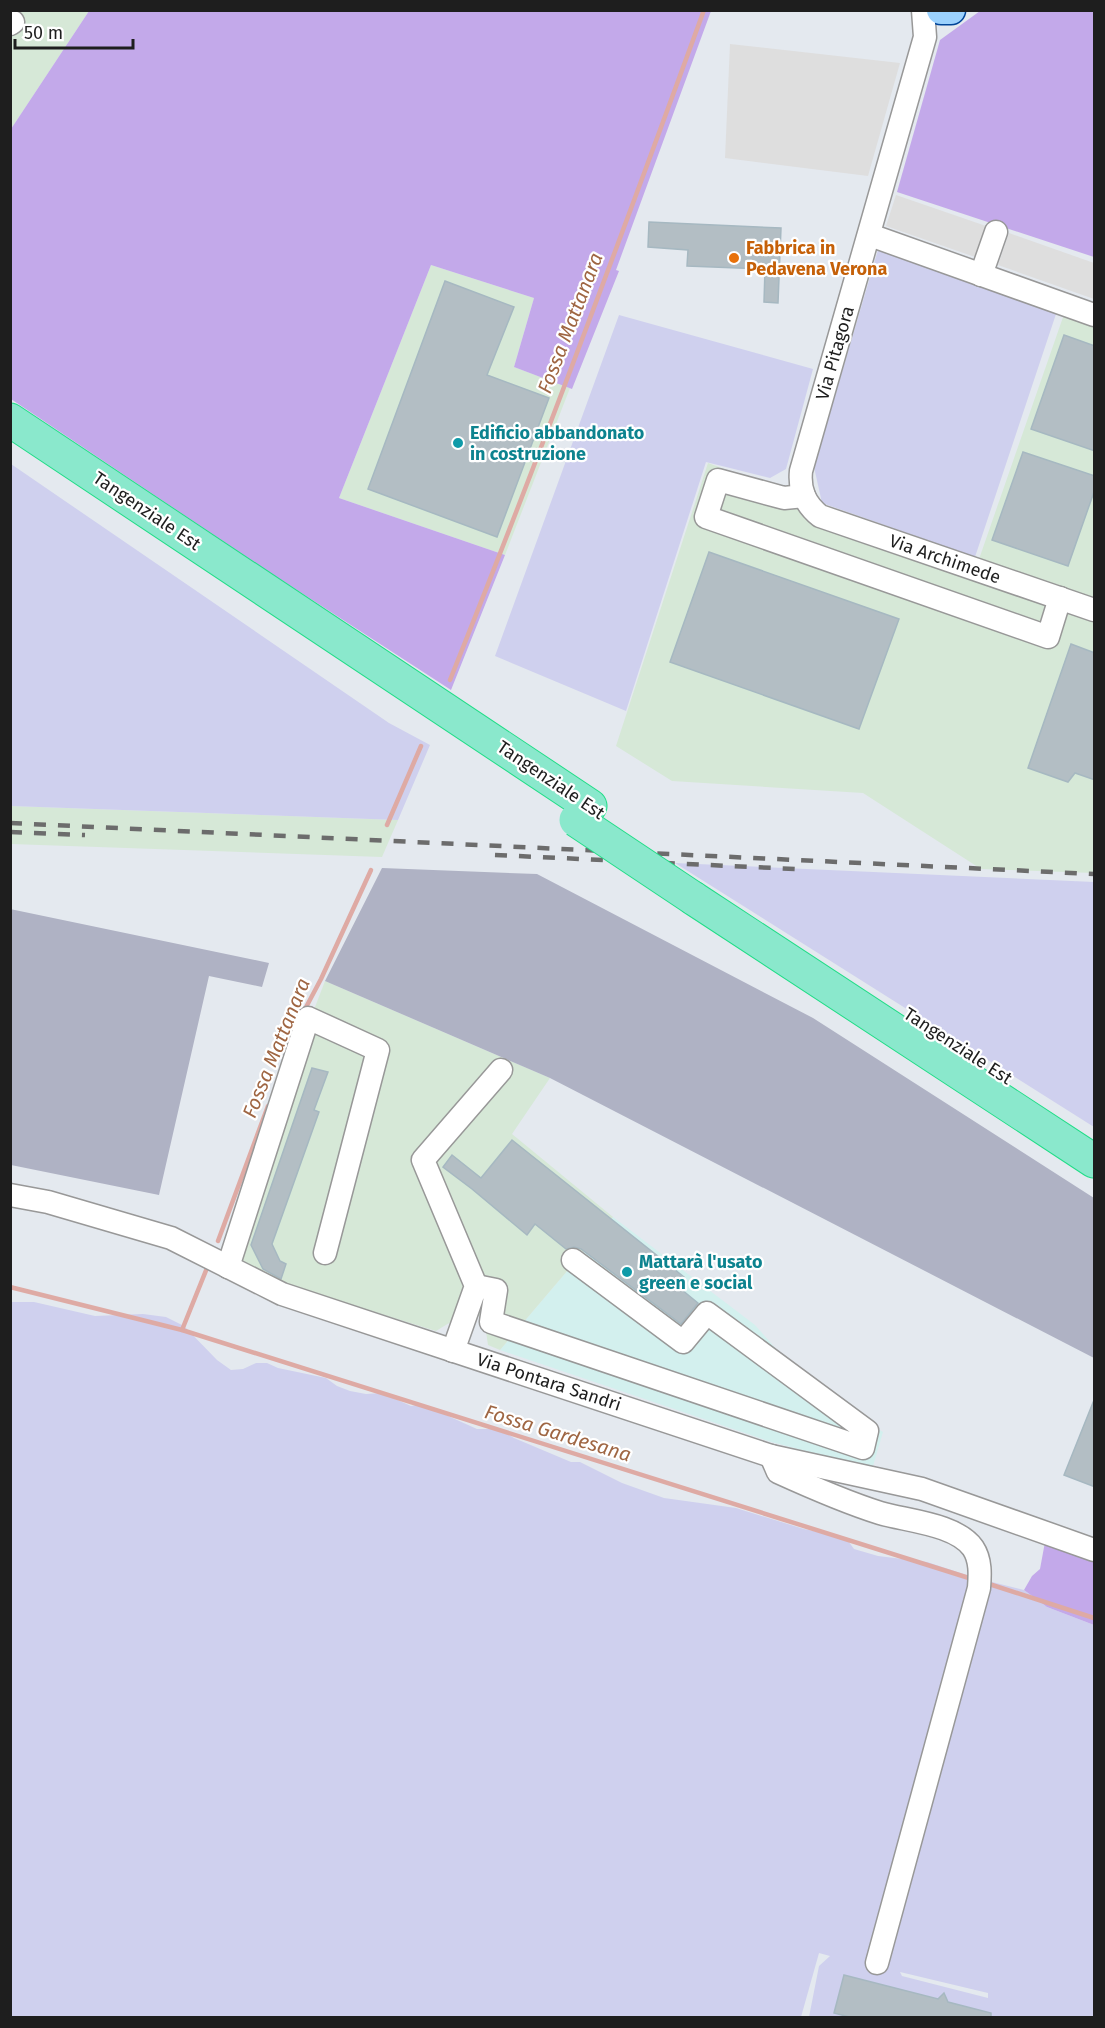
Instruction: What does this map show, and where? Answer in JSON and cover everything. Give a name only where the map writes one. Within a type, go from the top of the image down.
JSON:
[{"type":"highway","name":"Tangenziale Est","points":[[10,420],[1095,1161]]},
{"type":"highway","name":"Tangenziale Est","points":[[10,448],[583,813]]},
{"type":"highway","name":"Tangenziale Est","points":[[697,889],[1095,1135]]},
{"type":"main road","points":[[941,10],[951,10]]},
{"type":"street","name":"Via Pitagora","points":[[804,496],[801,488],[801,471],[925,37],[923,10]]},
{"type":"street","name":"Via Pitagora","points":[[925,37],[951,10]]},
{"type":"street","points":[[981,275],[996,232]]},
{"type":"street","points":[[870,235],[1095,315]]},
{"type":"street","points":[[804,496],[784,498],[718,480],[706,517],[1048,638],[1060,598]]},
{"type":"street","name":"Via Archimede","points":[[804,496],[813,511],[820,516],[946,561],[1095,610]]},
{"type":"street","points":[[228,1267],[308,1018],[378,1050],[325,1253]]},
{"type":"street","points":[[453,1351],[476,1286],[423,1160],[501,1070]]},
{"type":"street","name":"Via Pontara Sandri","points":[[10,1195],[48,1202],[171,1238],[282,1294],[771,1456],[922,1489],[1095,1550]]},
{"type":"street","points":[[476,1286],[496,1290],[491,1322],[863,1448],[867,1431],[707,1313],[682,1342],[573,1260]]},
{"type":"street","points":[[771,1456],[778,1472],[811,1487],[881,1513],[934,1526],[959,1536],[973,1548],[980,1566],[979,1588],[877,1963]]},
{"type":"shaded area","points":[[11,11],[89,11],[11,129]]},
{"type":"shaded area","points":[[89,11],[711,11],[616,270],[619,271],[572,389],[514,367],[534,298],[431,265],[339,498],[505,555],[451,690],[263,568],[11,399],[11,129]]},
{"type":"shaded area","points":[[980,11],[1094,11],[1094,257],[897,192],[940,40]]},
{"type":"shaded area","points":[[730,44],[900,63],[868,176],[725,158]]},
{"type":"shaded area","points":[[896,195],[986,226],[975,257],[886,226]]},
{"type":"shaded area","points":[[1009,233],[1094,263],[1094,299],[998,265]]},
{"type":"shaded area","points":[[878,250],[1056,314],[975,557],[822,503],[814,467]]},
{"type":"shaded area","name":"Edificio abbandonato in costruzione","points":[[431,265],[534,298],[514,367],[570,388],[505,555],[339,498]]},
{"type":"shaded area","points":[[1070,297],[1094,305],[1094,873],[981,869],[863,793],[672,781],[616,746],[708,463],[978,562]]},
{"type":"shaded area","points":[[619,315],[813,369],[786,469],[770,478],[706,462],[626,711],[495,656]]},
{"type":"shaded area","points":[[11,464],[389,723],[430,745],[398,820],[11,806]]},
{"type":"shaded area","points":[[11,806],[398,820],[382,857],[11,844]]},
{"type":"shaded area","points":[[675,863],[1094,882],[1094,1127]]},
{"type":"shaded area","points":[[382,868],[537,874],[813,1018],[1094,1198],[1094,1358],[550,1078],[325,981]]},
{"type":"shaded area","points":[[10,909],[269,963],[262,987],[209,976],[159,1195],[11,1165]]},
{"type":"shaded area","points":[[325,981],[550,1078],[512,1134],[613,1217],[500,1350],[488,1345],[484,1318],[463,1309],[459,1317],[436,1331],[277,1282],[221,1252]]},
{"type":"shaded area","points":[[613,1217],[755,1325],[808,1385],[883,1432],[873,1466],[771,1442],[500,1350]]},
{"type":"shaded area","points":[[11,1302],[34,1302],[95,1316],[143,1314],[166,1317],[184,1326],[217,1360],[231,1370],[243,1369],[256,1363],[267,1363],[278,1368],[326,1378],[350,1391],[366,1394],[382,1393],[411,1406],[418,1405],[437,1411],[477,1429],[500,1429],[514,1438],[571,1462],[580,1462],[622,1483],[664,1498],[736,1508],[804,1529],[846,1538],[854,1549],[878,1556],[927,1562],[1024,1590],[1047,1607],[1094,1625],[1094,2017],[809,2017],[819,1966],[830,1956],[819,1953],[801,2017],[11,2018]],"holes":[[[900,1972],[988,1993],[988,1998],[902,1976]]]},
{"type":"shaded area","points":[[1045,1542],[1094,1561],[1094,1625],[1047,1607],[1024,1590],[1032,1576],[1040,1569]]},
{"type":"building","name":"Fabbrica in Pedavena Verona","points":[[649,222],[781,228],[778,303],[764,302],[765,269],[687,266],[688,250],[648,247]]},
{"type":"building","name":"Edificio abbandonato in costruzione","points":[[445,281],[514,307],[487,375],[549,398],[497,537],[368,489]]},
{"type":"building","points":[[1064,335],[1095,346],[1095,451],[1031,429]]},
{"type":"building","points":[[1023,452],[1095,476],[1095,489],[1068,566],[992,540]]},
{"type":"building","points":[[709,552],[899,619],[859,729],[670,662]]},
{"type":"building","points":[[1071,644],[1095,653],[1095,780],[1075,773],[1068,782],[1028,768]]},
{"type":"building","points":[[312,1068],[328,1072],[314,1110],[319,1112],[272,1244],[280,1261],[286,1264],[281,1279],[263,1269],[251,1245]]},
{"type":"building","points":[[512,1140],[684,1277],[676,1285],[698,1303],[681,1324],[581,1249],[574,1247],[566,1249],[535,1224],[527,1235],[443,1167],[452,1155],[481,1178]]},
{"type":"building","points":[[1095,1400],[1095,1487],[1064,1475]]},
{"type":"building","points":[[844,1975],[938,1999],[944,1993],[948,2002],[991,2013],[991,2018],[853,2018],[834,2013]]},
{"type":"waterway","name":"Fossa Mattanara","points":[[450,680],[580,346],[704,10]]},
{"type":"waterway","name":"Fossa Mattanara","points":[[387,825],[421,746]]},
{"type":"waterway","name":"Fossa Mattanara","points":[[304,1011],[371,870]]},
{"type":"waterway","name":"Fossa Mattanara","points":[[218,1241],[268,1106]]},
{"type":"waterway","name":"Fossa Mattanara","points":[[182,1330],[207,1268]]},
{"type":"waterway","name":"Fossa Gardesana","points":[[10,1287],[182,1330],[972,1579]]},
{"type":"waterway","name":"Fossa Gardesana","points":[[986,1583],[1094,1618]]},
{"type":"railway","points":[[10,823],[1094,874]]},
{"type":"railway","points":[[10,832],[85,835]]},
{"type":"railway","points":[[495,855],[795,869]]},
{"type":"place","name":"Fabbrica in Pedavena Verona","points":[[734,258]]},
{"type":"place","name":"Edificio abbandonato in costruzione","points":[[458,443]]},
{"type":"place","name":"Mattarà l'usato green e social","points":[[627,1272]]}]
